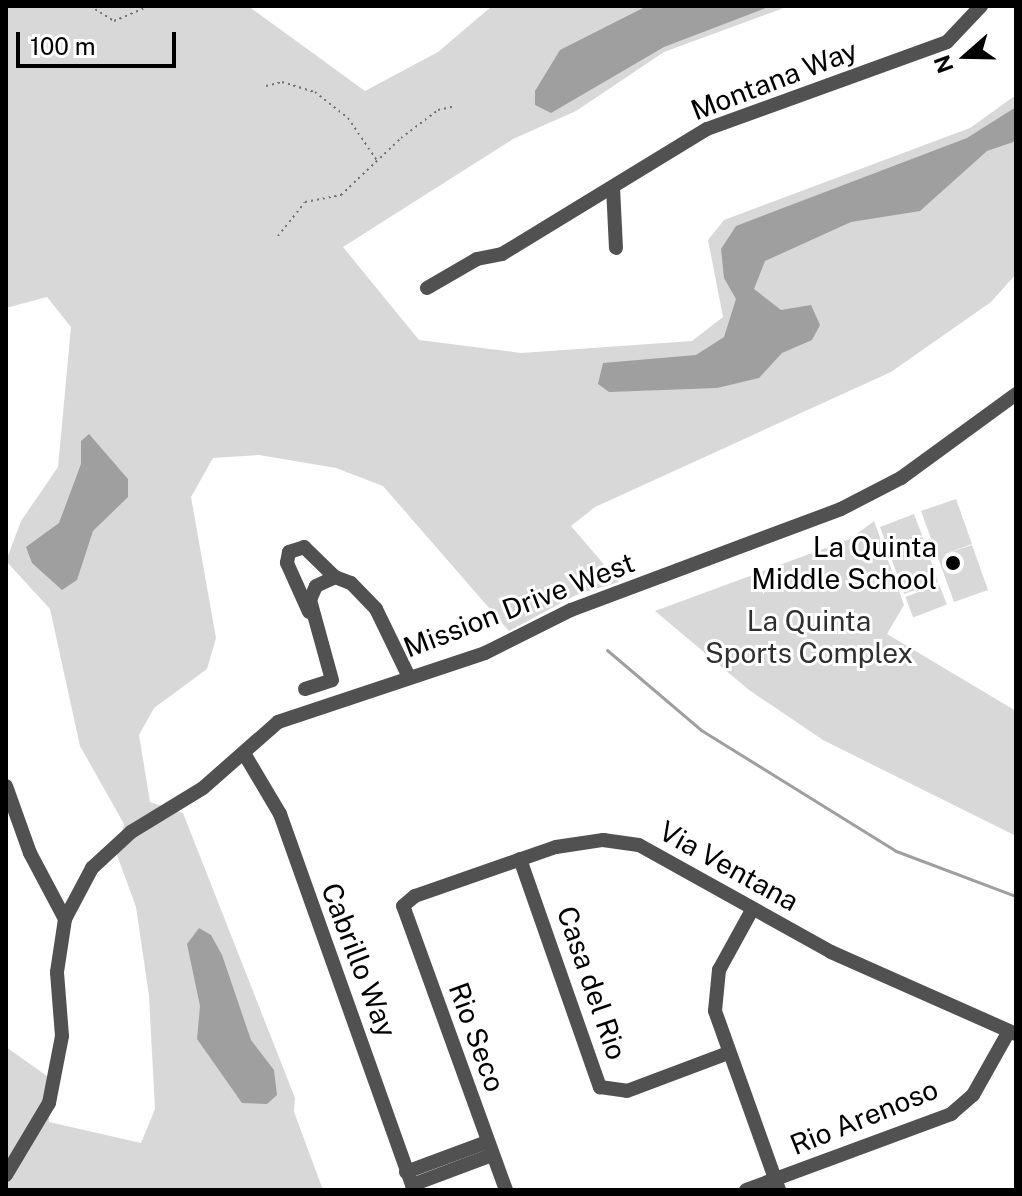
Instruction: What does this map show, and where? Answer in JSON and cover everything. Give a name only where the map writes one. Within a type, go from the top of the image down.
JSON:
[{"type":"street","name":"Montana Way","points":[[427,288],[477,259],[502,254],[707,129],[947,42],[981,6]]},
{"type":"street","points":[[613,187],[616,248]]},
{"type":"street","name":"Mission Drive West","points":[[6,1175],[49,1103],[62,1036],[57,972],[65,919],[92,868],[131,832],[245,755],[278,722],[485,653],[571,610],[872,495],[1016,394]]},
{"type":"street","points":[[305,689],[332,680],[311,616],[287,563],[289,552],[304,547],[335,577],[351,583],[376,609],[409,677]]},
{"type":"street","points":[[311,616],[312,591],[335,577]]},
{"type":"street","name":"Cabrillo Way","points":[[245,755],[280,814],[350,998],[411,1182]]},
{"type":"street","points":[[6,786],[30,853],[65,919]]},
{"type":"street","name":"Via Ventana","points":[[406,902],[573,842],[639,845],[752,910],[916,993],[1013,1032]]},
{"type":"street","name":"Casa del Rio","points":[[520,859],[600,1087],[627,1091],[728,1053]]},
{"type":"street","name":"Rio Seco","points":[[406,902],[404,922],[506,1190]]},
{"type":"street","points":[[752,910],[719,970],[715,1011],[777,1185]]},
{"type":"street","name":"Rio Arenoso","points":[[746,1190],[777,1185],[951,1114],[992,1068],[1013,1032]]},
{"type":"street","points":[[411,1182],[490,1148]]},
{"type":"path","points":[[90,6],[114,21],[149,6]]},
{"type":"path","points":[[266,86],[282,82],[315,92],[348,118],[379,163]]},
{"type":"path","points":[[278,236],[305,202],[341,195],[432,114],[455,106]]},
{"type":"green space","points":[[6,6],[248,6],[365,91],[438,52],[492,6],[789,6],[664,52],[576,111],[513,139],[343,247],[419,340],[521,353],[692,341],[723,317],[708,240],[724,220],[970,128],[1016,95],[1016,274],[991,302],[891,372],[595,507],[571,526],[619,582],[576,595],[509,631],[383,486],[336,468],[259,455],[213,458],[191,497],[216,638],[207,669],[154,708],[139,735],[150,802],[183,813],[295,1098],[294,1112],[323,1190],[6,1190],[6,1047],[47,1076],[49,1122],[141,1143],[155,1109],[149,996],[136,907],[117,855],[124,824],[80,746],[50,609],[6,561],[21,521],[58,467],[71,327],[47,297],[6,308]]},
{"type":"green space","points":[[956,499],[972,544],[939,556],[972,545],[988,590],[954,602],[921,511]]},
{"type":"green space","points":[[914,514],[922,535],[915,539],[923,537],[938,582],[904,594],[880,527]]},
{"type":"green space","name":"La Quinta Sports Complex","points":[[874,521],[904,605],[887,634],[1016,711],[1016,836],[823,740],[749,690],[655,611],[850,539]]},
{"type":"green space","points":[[939,584],[947,605],[913,617],[905,597]]},
{"type":"shaded area","points":[[647,6],[771,6],[664,47],[551,113],[535,105],[535,91],[560,50]]},
{"type":"shaded area","points":[[1016,107],[1016,141],[987,151],[920,211],[851,222],[765,261],[754,289],[781,310],[811,305],[820,325],[812,340],[782,353],[759,378],[717,388],[609,392],[598,384],[603,363],[696,355],[724,337],[736,299],[724,278],[721,249],[736,226],[967,138]]},
{"type":"shaded area","points":[[89,434],[128,479],[128,497],[93,531],[77,580],[62,590],[32,563],[26,547],[59,523],[81,464],[81,441]]},
{"type":"shaded area","points":[[199,928],[211,935],[222,955],[251,1040],[274,1070],[277,1095],[267,1104],[242,1103],[197,1039],[200,1006],[187,944]]},
{"type":"waterway","points":[[607,650],[701,730],[896,851],[1016,896]]},
{"type":"place","name":"La Quinta Middle School","points":[[953,563]]}]
